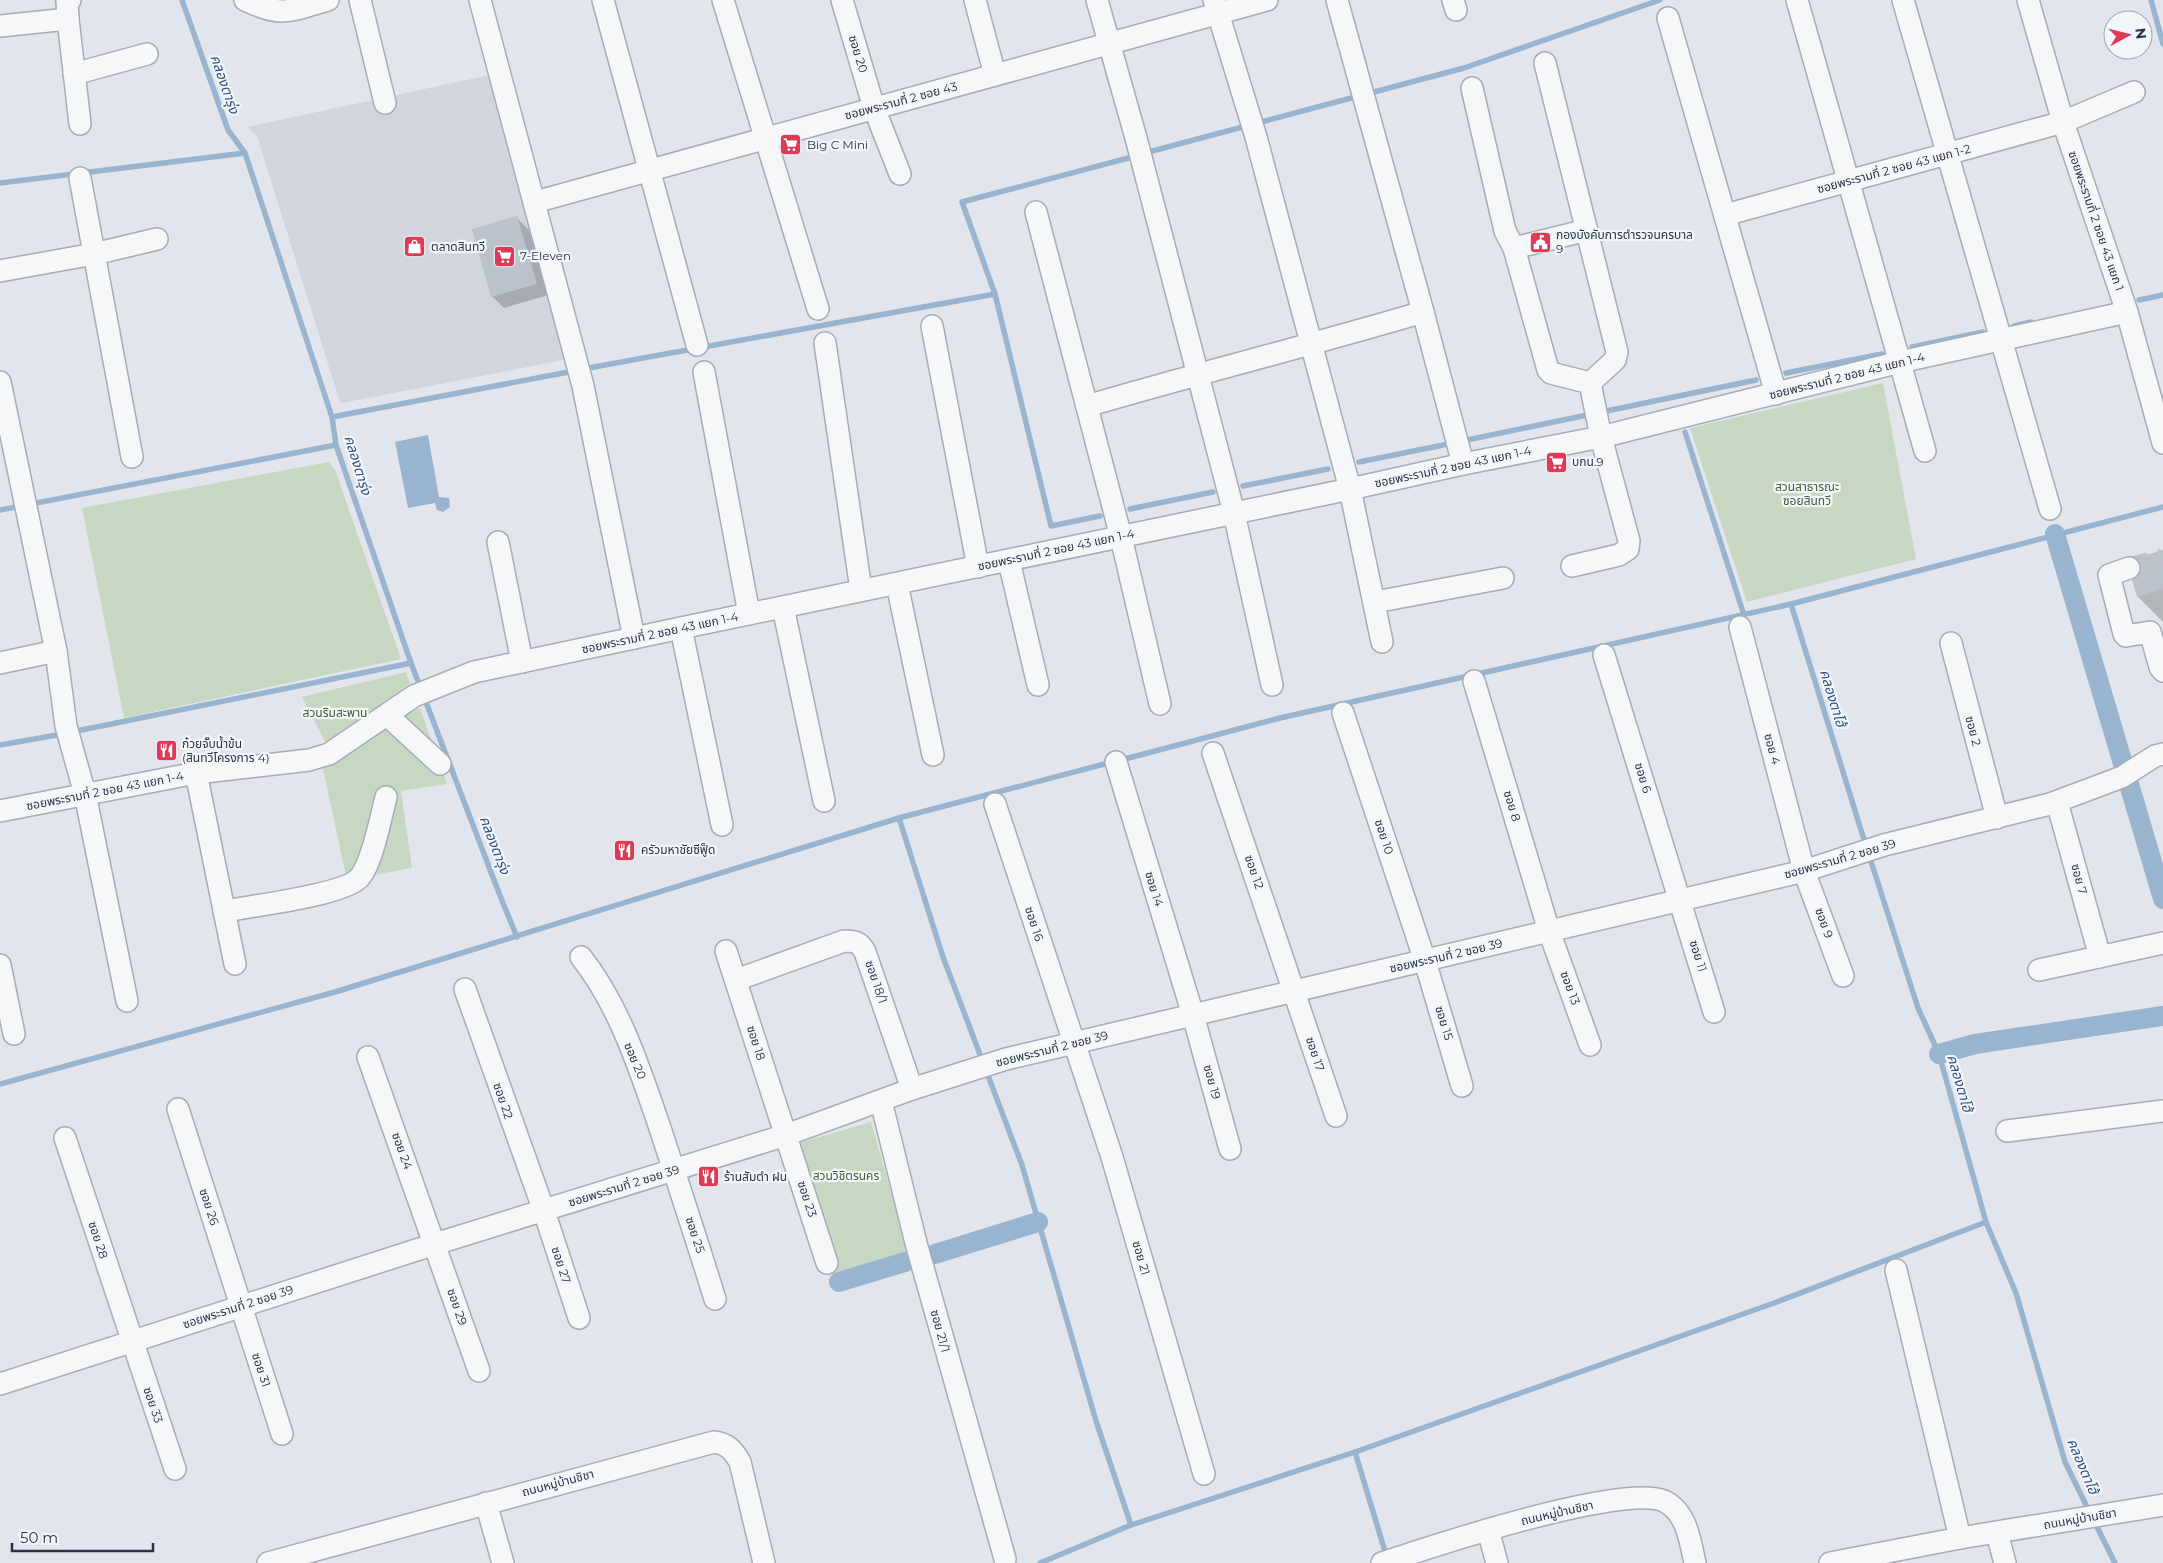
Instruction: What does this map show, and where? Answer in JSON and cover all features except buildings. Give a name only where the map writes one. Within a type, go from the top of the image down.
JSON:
[{"type":"street","points":[[245,0],[265,9],[280,12],[328,0]]},
{"type":"street","points":[[360,0],[385,103]]},
{"type":"street","points":[[480,0],[583,386],[634,638]]},
{"type":"street","points":[[603,0],[697,345]]},
{"type":"street","points":[[723,0],[818,309]]},
{"type":"street","name":"ซอย 20","points":[[842,0],[874,108],[900,174]]},
{"type":"street","points":[[975,0],[995,75]]},
{"type":"street","points":[[1097,0],[1136,138],[1234,513],[1272,685]]},
{"type":"street","name":"ซอยพระรามที่ 2 ซอย 43","points":[[535,202],[1108,44],[1216,7],[1267,0]]},
{"type":"street","points":[[1337,0],[1423,312],[1462,464]]},
{"type":"street","points":[[1796,0],[1926,450]]},
{"type":"street","points":[[1904,0],[2050,510]]},
{"type":"street","name":"ซอยพระรามที่ 2 ซอย 43 แยก 1","points":[[2028,0],[2063,122],[2127,312],[2163,443]]},
{"type":"street","points":[[1216,7],[1256,137],[1350,489],[1382,642]]},
{"type":"street","points":[[0,26],[69,10],[80,124]]},
{"type":"street","points":[[1668,18],[1776,394]]},
{"type":"street","points":[[74,74],[147,54]]},
{"type":"street","points":[[1545,63],[1617,352],[1615,360],[1590,383]]},
{"type":"street","points":[[1472,88],[1504,231],[1514,248],[1548,370],[1551,373],[1590,383]]},
{"type":"street","name":"ซอยพระรามที่ 2 ซอย 43 แยก 1-2","points":[[1724,215],[2063,122],[2134,92]]},
{"type":"street","points":[[80,178],[132,457]]},
{"type":"street","points":[[1036,212],[1121,537],[1160,704]]},
{"type":"street","points":[[1514,248],[1587,230]]},
{"type":"street","points":[[0,271],[94,254],[157,239]]},
{"type":"street","points":[[1087,406],[1423,312]]},
{"type":"street","name":"ซอยพระรามที่ 2 ซอย 43 แยก 1-4","points":[[0,812],[196,773],[309,760],[329,754],[414,696],[474,672],[861,590],[1009,561],[1462,464],[1601,437],[1900,362],[2127,312]]},
{"type":"street","points":[[932,326],[978,567]]},
{"type":"street","points":[[825,343],[861,590]]},
{"type":"street","points":[[704,372],[749,614]]},
{"type":"street","points":[[0,382],[56,651],[71,751],[85,794],[127,1001]]},
{"type":"street","points":[[1572,566],[1619,555],[1628,549],[1629,542],[1601,437],[1590,383]]},
{"type":"street","points":[[498,542],[522,662]]},
{"type":"street","points":[[1009,561],[1038,685]]},
{"type":"street","points":[[2129,568],[2109,575],[2124,634],[2126,636],[2150,632],[2160,667],[2163,671]]},
{"type":"street","points":[[1374,602],[1503,578]]},
{"type":"street","points":[[898,584],[933,755]]},
{"type":"street","points":[[783,607],[824,801]]},
{"type":"street","name":"ซอย 4","points":[[1740,627],[1804,871]]},
{"type":"street","points":[[681,628],[722,825]]},
{"type":"street","name":"ซอย 2","points":[[1951,643],[1997,818]]},
{"type":"street","points":[[0,663],[56,651]]},
{"type":"street","name":"ซอย 6","points":[[1604,656],[1681,901]]},
{"type":"street","name":"ซอย 8","points":[[1474,681],[1549,931]]},
{"type":"street","name":"ซอย 10","points":[[1344,713],[1425,961]]},
{"type":"street","points":[[387,715],[440,764]]},
{"type":"street","name":"ซอย 12","points":[[1213,753],[1295,992]]},
{"type":"street","name":"ซอยพระรามที่ 2 ซอย 39","points":[[0,1384],[435,1244],[786,1135],[968,1070],[1073,1043],[1804,871],[1884,845],[2057,802],[2131,772],[2163,754]]},
{"type":"street","name":"ซอย 14","points":[[1116,762],[1193,1015]]},
{"type":"street","points":[[196,773],[235,964]]},
{"type":"street","points":[[224,911],[327,892],[347,887],[360,878],[366,867],[386,797]]},
{"type":"street","name":"ซอย 7","points":[[2057,802],[2100,957]]},
{"type":"street","name":"ซอย 16","points":[[995,804],[1073,1043]]},
{"type":"street","name":"ซอย 9","points":[[1804,871],[1844,976]]},
{"type":"street","name":"ซอย 11","points":[[1681,901],[1714,1012]]},
{"type":"street","name":"ซอย 13","points":[[1549,931],[1590,1045]]},
{"type":"street","name":"ซอย 18/1","points":[[736,980],[844,941],[855,941],[862,945],[912,1089]]},
{"type":"street","points":[[2039,970],[2163,943]]},
{"type":"street","name":"ซอย 18","points":[[726,951],[786,1135]]},
{"type":"street","name":"ซอย 20","points":[[580,957],[593,973],[611,1004],[641,1074],[674,1171]]},
{"type":"street","name":"ซอย 15","points":[[1425,961],[1462,1086]]},
{"type":"street","points":[[0,965],[14,1034]]},
{"type":"street","name":"ซอย 22","points":[[465,989],[544,1211]]},
{"type":"street","name":"ซอย 17","points":[[1295,992],[1336,1116]]},
{"type":"street","name":"ซอย 19","points":[[1193,1015],[1230,1149]]},
{"type":"street","name":"ซอย 21","points":[[1073,1043],[1112,1157],[1204,1474]]},
{"type":"street","name":"ซอย 24","points":[[368,1057],[435,1244]]},
{"type":"street","name":"ซอย 21/1","points":[[881,1101],[918,1252],[1005,1559]]},
{"type":"street","name":"ซอย 26","points":[[178,1109],[241,1306]]},
{"type":"street","points":[[2008,1131],[2163,1111]]},
{"type":"street","name":"ซอย 23","points":[[786,1135],[827,1263]]},
{"type":"street","name":"ซอย 28","points":[[66,1138],[131,1341]]},
{"type":"street","name":"ซอย 25","points":[[674,1171],[715,1299]]},
{"type":"street","name":"ซอย 27","points":[[544,1211],[579,1318]]},
{"type":"street","name":"ซอย 29","points":[[435,1244],[479,1371]]},
{"type":"street","points":[[1896,1270],[1960,1538]]},
{"type":"street","name":"ซอย 31","points":[[241,1306],[282,1434]]},
{"type":"street","name":"ซอย 33","points":[[131,1341],[175,1469]]},
{"type":"street","name":"ถนนหมู่บ้านชิชา","points":[[268,1563],[294,1560],[486,1503],[700,1444],[714,1442],[724,1444],[733,1451],[740,1462],[764,1563]]},
{"type":"street","name":"ถนนหมู่บ้านชิชา","points":[[1390,1560],[1488,1530],[1562,1511],[1643,1497],[1663,1501],[1678,1511],[1688,1534],[1695,1563]]},
{"type":"street","points":[[486,1503],[503,1563]]},
{"type":"street","name":"ถนนหมู่บ้านชิชา","points":[[1830,1563],[1872,1560],[1960,1538],[2163,1505]]},
{"type":"street","points":[[1488,1530],[1497,1563]]},
{"type":"street","points":[[1997,1533],[2005,1563]]},
{"type":"shaded area","name":"ตลาดสินทวี","points":[[490,75],[569,359],[342,403],[339,399],[257,136],[247,127]]},
{"type":"green space","name":"สวนสาธารณะ ซอยสินทวี","points":[[1883,383],[1916,559],[1747,602],[1690,428]]},
{"type":"green space","points":[[329,462],[335,470],[401,659],[124,718],[82,508]]},
{"type":"green space","name":"สวนริมสะพาน","points":[[406,672],[410,683],[327,745],[302,697]]},
{"type":"green space","points":[[420,708],[447,784],[401,791],[412,868],[347,880],[322,765],[344,757],[401,717]]},
{"type":"green space","name":"สวนวิชิตรนคร","points":[[871,1122],[909,1255],[834,1277],[796,1144]]},
{"type":"water","points":[[428,435],[439,497],[449,498],[450,507],[443,512],[437,510],[435,503],[408,508],[395,442]]},
{"type":"waterway","name":"คลองตารุ่ง","points":[[182,0],[228,130],[245,153],[332,417],[336,445],[411,663],[517,937]]},
{"type":"waterway","points":[[1145,153],[1464,68],[1660,0]]},
{"type":"waterway","points":[[2151,0],[2163,44]]},
{"type":"waterway","points":[[0,183],[245,153]]},
{"type":"waterway","points":[[1100,516],[1051,526],[995,294],[962,202],[1136,156]]},
{"type":"waterway","points":[[583,369],[995,294]]},
{"type":"waterway","points":[[2139,300],[2163,295]]},
{"type":"waterway","points":[[2014,326],[2031,322]]},
{"type":"waterway","points":[[1912,347],[1983,332]]},
{"type":"waterway","points":[[1786,373],[1882,354]]},
{"type":"waterway","points":[[332,417],[574,371]]},
{"type":"waterway","points":[[1462,441],[1756,380]]},
{"type":"waterway","points":[[1685,432],[1744,615]]},
{"type":"waterway","points":[[1359,462],[1453,443]]},
{"type":"waterway","points":[[0,510],[336,445]]},
{"type":"waterway","points":[[1243,486],[1328,469]]},
{"type":"waterway","points":[[1130,509],[1213,492]]},
{"type":"waterway","points":[[1121,760],[1280,718],[1791,604],[2163,507]]},
{"type":"waterway","points":[[2055,534],[2163,899]]},
{"type":"waterway","name":"คลองตาโฮ้","points":[[1791,604],[1866,846]]},
{"type":"waterway","points":[[72,732],[411,663]]},
{"type":"waterway","points":[[0,745],[63,734]]},
{"type":"waterway","points":[[0,1084],[335,992],[899,818],[1112,762]]},
{"type":"waterway","points":[[899,818],[943,957],[1022,1165],[1096,1421],[1131,1525],[1355,1452],[1774,1303],[1986,1222]]},
{"type":"waterway","name":"คลองตาโฮ้","points":[[1869,855],[1918,1008],[1939,1054],[1986,1222],[2016,1293],[2065,1462],[2090,1513]]},
{"type":"waterway","points":[[1939,1054],[1975,1044],[2163,1016]]},
{"type":"waterway","points":[[935,1254],[1038,1222]]},
{"type":"waterway","points":[[839,1282],[905,1262]]},
{"type":"waterway","points":[[1355,1452],[1387,1558]]},
{"type":"waterway","name":"คลองตาโฮ้","points":[[2094,1521],[2115,1563]]},
{"type":"waterway","points":[[1040,1563],[1131,1525]]},
{"type":"tunnel","points":[[2129,568],[2163,559]]},
{"type":"place","name":"Big C Mini","points":[[791,145]]},
{"type":"place","name":"กองบังคับการตำรวจนครบาล 9","points":[[1540,242]]},
{"type":"place","name":"ตลาดสินทวี","points":[[415,247]]},
{"type":"place","name":"7-Eleven","points":[[504,256]]},
{"type":"place","name":"บกน.9","points":[[1556,462]]},
{"type":"place","name":"ก๋วยจั๊บน้ำข้น (สินทวีโครงการ 4)","points":[[166,751]]},
{"type":"place","name":"ครัวมหาชัยซีฟู็ด","points":[[625,850]]},
{"type":"place","name":"ร้านสัมตำ ฝน","points":[[708,1177]]}]
